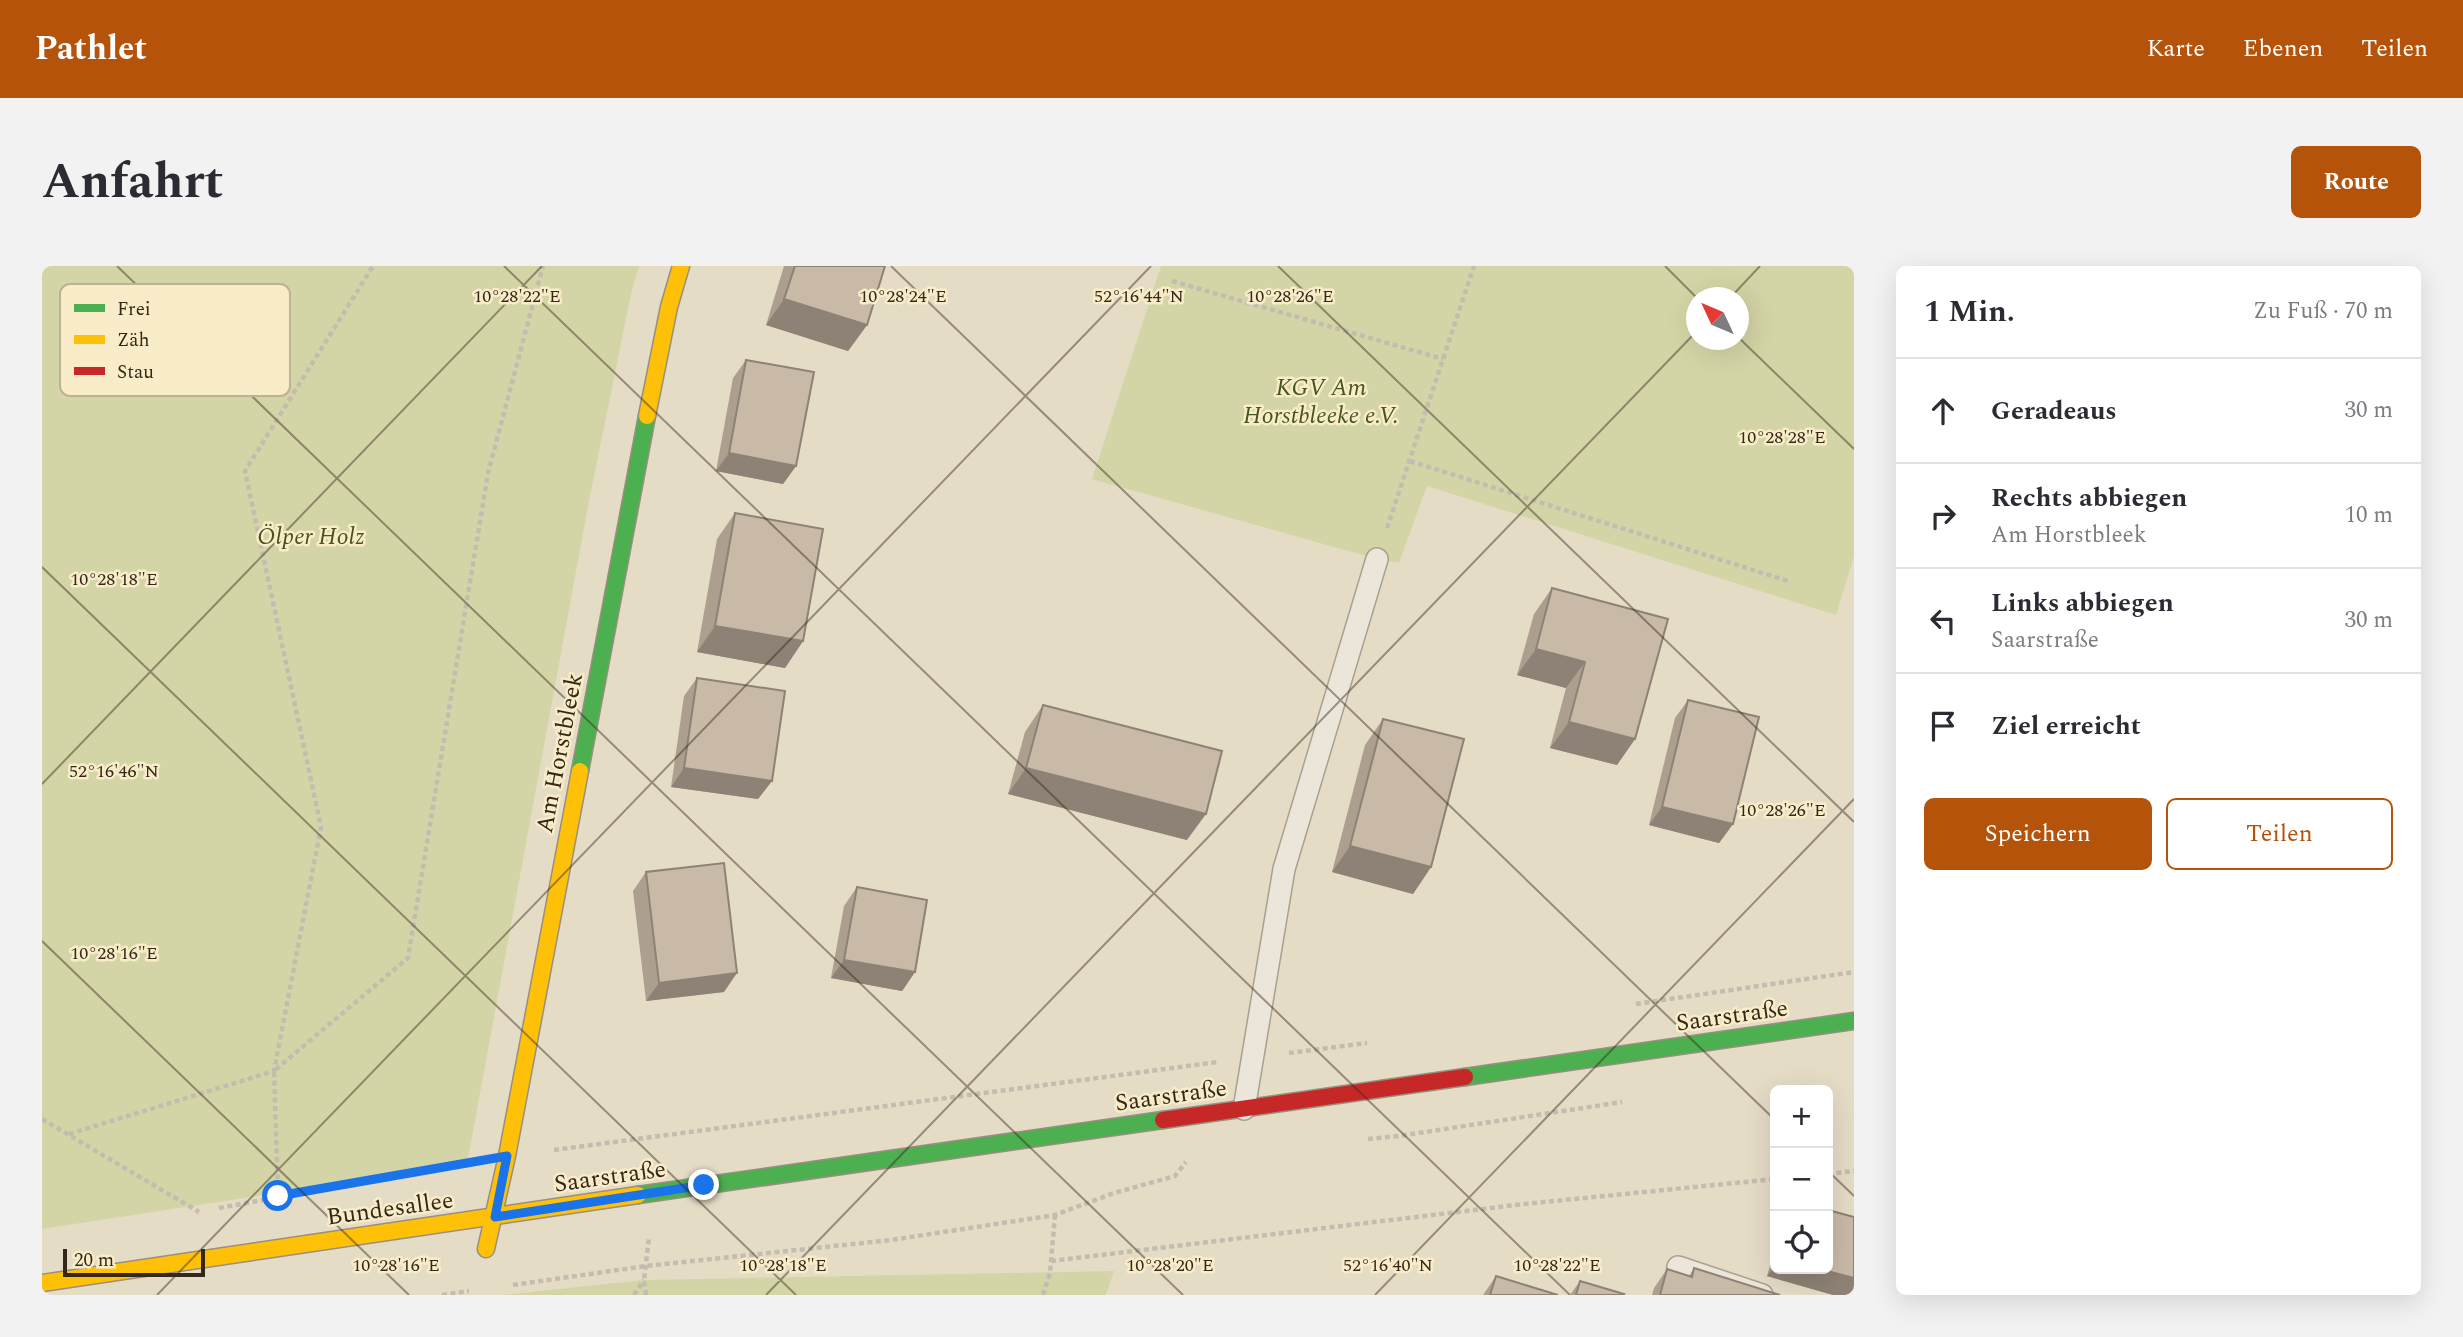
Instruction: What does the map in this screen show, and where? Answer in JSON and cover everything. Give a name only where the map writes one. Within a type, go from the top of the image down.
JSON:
[{"type":"street","name":"Am Horstbleek","points":[[486,1249],[507,1156],[669,307],[681,266]]},
{"type":"street","name":"Saarstraße","points":[[495,1217],[1854,1021]]},
{"type":"street","name":"Bundesallee","points":[[42,1283],[495,1217]]},
{"type":"lane","points":[[1244,1109],[1284,869],[1377,559]]},
{"type":"lane","points":[[1678,1267],[1762,1295]]},
{"type":"path","points":[[278,1196],[274,1071],[321,827],[245,471],[373,266]]},
{"type":"path","points":[[69,1134],[274,1071],[408,958],[488,473],[543,266]]},
{"type":"path","points":[[1377,559],[1474,266]]},
{"type":"path","points":[[1172,281],[1443,359]]},
{"type":"path","points":[[1410,461],[1791,582]]},
{"type":"path","points":[[1629,1005],[1854,972]]},
{"type":"path","points":[[186,1214],[507,1156],[1372,1042]]},
{"type":"path","points":[[42,1119],[199,1212]]},
{"type":"path","points":[[510,1285],[646,1266],[891,1240],[1055,1215],[1114,1193],[1175,1176],[1188,1160]]},
{"type":"path","points":[[1833,1173],[1854,1171]]},
{"type":"path","points":[[1051,1261],[1524,1204],[1770,1179]]},
{"type":"path","points":[[1043,1295],[1051,1261],[1055,1215]]},
{"type":"path","points":[[634,1295],[644,1280],[646,1295]]},
{"type":"path","points":[[442,1295],[470,1291]]},
{"type":"green space","name":"Ölper Holz","points":[[42,266],[639,266],[589,501],[467,1164],[42,1229]]},
{"type":"green space","name":"KGV Am Horstbleeke e.V.","points":[[1161,266],[1854,266],[1854,556],[1836,615],[1427,486],[1399,563],[1092,479]]},
{"type":"green space","points":[[1114,1271],[1106,1295],[503,1295],[644,1280]]},
{"type":"building","points":[[795,266],[885,266],[867,325],[784,299]]},
{"type":"building","points":[[746,360],[814,372],[796,466],[729,453]]},
{"type":"building","points":[[735,513],[823,529],[803,641],[715,626]]},
{"type":"building","points":[[1552,588],[1668,619],[1635,739],[1569,722],[1585,662],[1536,649]]},
{"type":"building","points":[[697,678],[785,691],[772,781],[684,768]]},
{"type":"building","points":[[1688,700],[1759,717],[1733,824],[1662,807]]},
{"type":"building","points":[[1043,705],[1222,751],[1206,814],[1026,768]]},
{"type":"building","points":[[1383,719],[1464,739],[1431,867],[1350,846]]},
{"type":"building","points":[[724,863],[737,973],[659,983],[646,872]]},
{"type":"building","points":[[857,887],[927,900],[915,972],[844,960]]},
{"type":"building","points":[[1833,1211],[1854,1217],[1854,1278],[1833,1272]]},
{"type":"building","points":[[1694,1268],[1780,1295],[1660,1295],[1667,1269],[1692,1277]]},
{"type":"building","points":[[1496,1276],[1558,1295],[1490,1295]]},
{"type":"building","points":[[1580,1281],[1624,1294],[1576,1295]]},
{"type":"traffic: fast","points":[[580,771],[647,416]]},
{"type":"traffic: fast","points":[[1465,1077],[1854,1021]]},
{"type":"traffic: fast","points":[[638,1195],[1163,1120]]},
{"type":"traffic: slow","points":[[647,416],[669,307],[681,266]]},
{"type":"traffic: slow","points":[[486,1249],[507,1156],[580,771]]},
{"type":"traffic: slow","points":[[42,1283],[638,1195]]},
{"type":"traffic: jam","points":[[1163,1120],[1465,1077]]},
{"type":"route","points":[[278,1196],[507,1156],[495,1217],[704,1185]]}]
